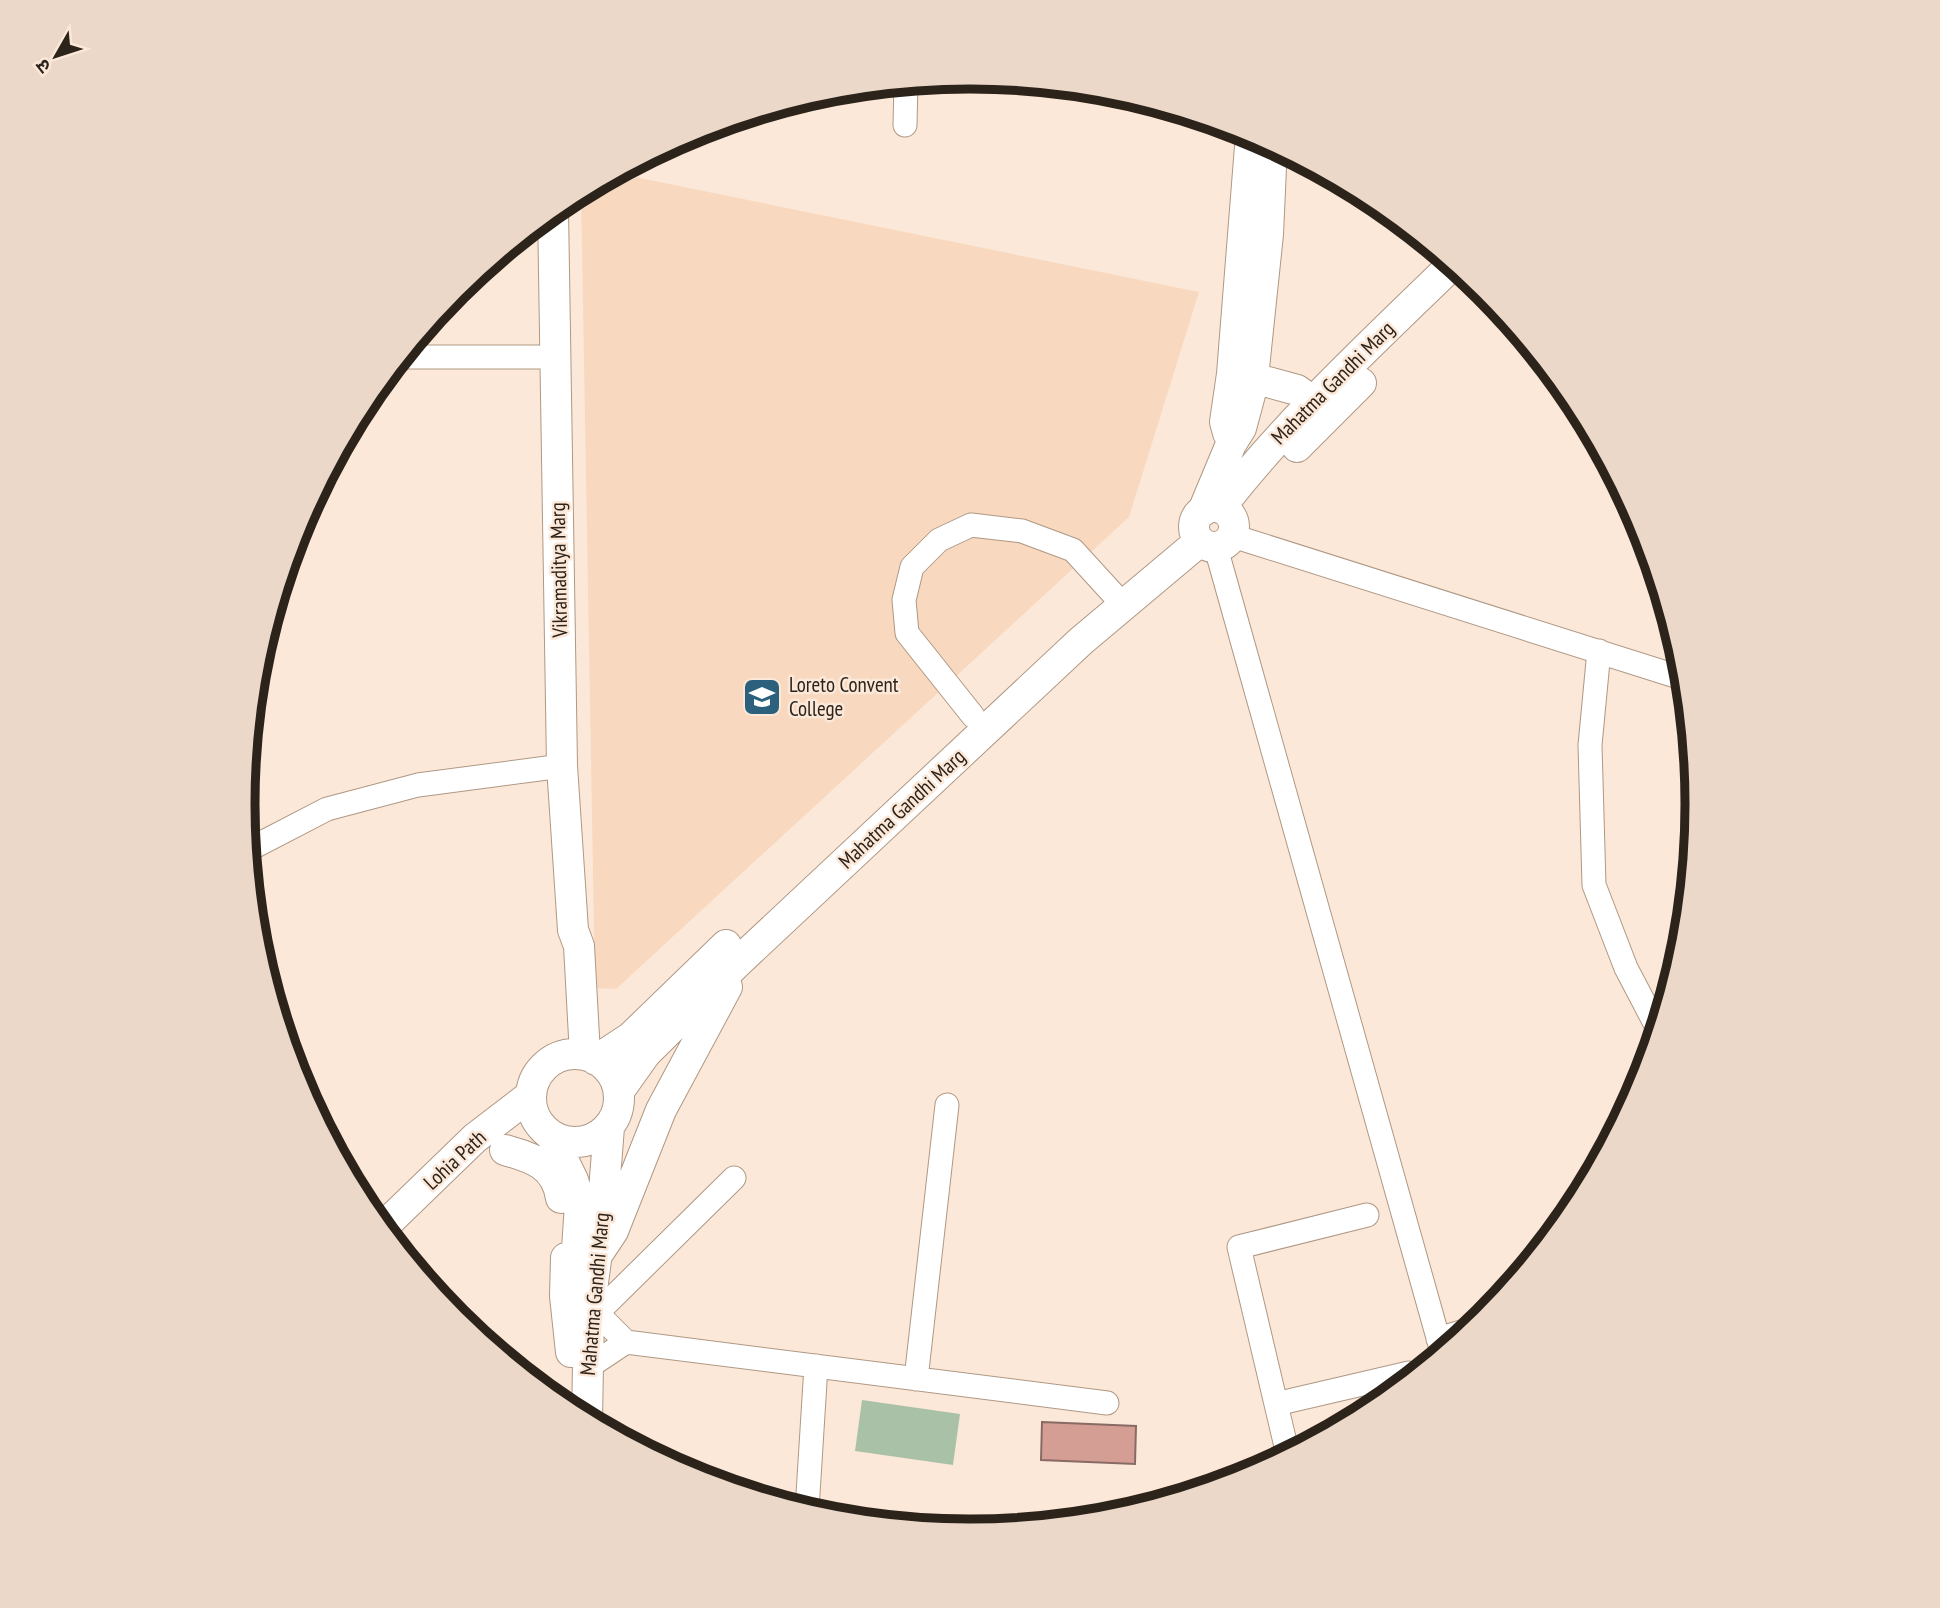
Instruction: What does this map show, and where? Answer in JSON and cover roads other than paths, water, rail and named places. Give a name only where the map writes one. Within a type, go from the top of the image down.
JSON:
[{"type":"main road","points":[[1231,444],[1225,422],[1232,374],[1250,147]]},
{"type":"main road","points":[[1213,527],[1231,444],[1241,428],[1253,378],[1268,234],[1271,156]]},
{"type":"main road","name":"Vikramaditya Marg","points":[[553,224],[562,766],[573,930],[565,943],[582,1056]]},
{"type":"main road","name":"Mahatma Gandhi Marg","points":[[582,1056],[631,1037],[973,716],[1115,596],[1213,527],[1258,459],[1312,401],[1445,271]]},
{"type":"main road","name":"Mahatma Gandhi Marg","points":[[619,1091],[646,1053],[736,964],[1081,641],[1213,527],[1460,285]]},
{"type":"main road","points":[[1253,378],[1297,390],[1312,401]]},
{"type":"main road","points":[[597,1255],[613,1231],[660,1110],[730,981],[736,964]]},
{"type":"main road","points":[[548,1133],[561,1141],[580,1143],[595,1138],[609,1126],[617,1112],[619,1091],[615,1078],[604,1065],[582,1056],[555,1058],[540,1070],[533,1084],[530,1102],[535,1119],[548,1133],[573,1180],[580,1204],[580,1357],[570,1396]]},
{"type":"main road","name":"Lohia Path","points":[[390,1221],[475,1138],[531,1095]]},
{"type":"main road","name":"Mahatma Gandhi Marg","points":[[585,1405],[580,1357],[593,1312],[609,1126]]},
{"type":"main road","points":[[426,1187],[548,1133]]},
{"type":"main road","points":[[505,1150],[533,1158],[550,1171],[560,1191],[564,1214],[565,1296],[580,1357]]},
{"type":"street","points":[[905,125],[906,92]]},
{"type":"street","points":[[414,356],[555,357]]},
{"type":"street","points":[[973,716],[907,633],[904,600],[912,567],[939,540],[971,525],[1022,531],[1073,550],[1115,596]]},
{"type":"street","points":[[1213,527],[1673,675]]},
{"type":"street","points":[[1213,527],[1439,1343]]},
{"type":"street","points":[[1599,651],[1590,746],[1594,885],[1626,968],[1652,1017]]},
{"type":"street","points":[[257,845],[327,809],[418,785],[562,766]]},
{"type":"street","points":[[916,1379],[947,1105]]},
{"type":"street","points":[[734,1178],[593,1312],[626,1342],[1107,1403]]},
{"type":"street","points":[[1285,1445],[1239,1247],[1367,1215]]},
{"type":"street","points":[[580,1357],[596,1362],[626,1342]]},
{"type":"street","points":[[808,1499],[816,1366]]},
{"type":"street","points":[[1276,1404],[1399,1375]]},
{"type":"place","name":"Loreto Convent College","points":[[762,697]]}]
